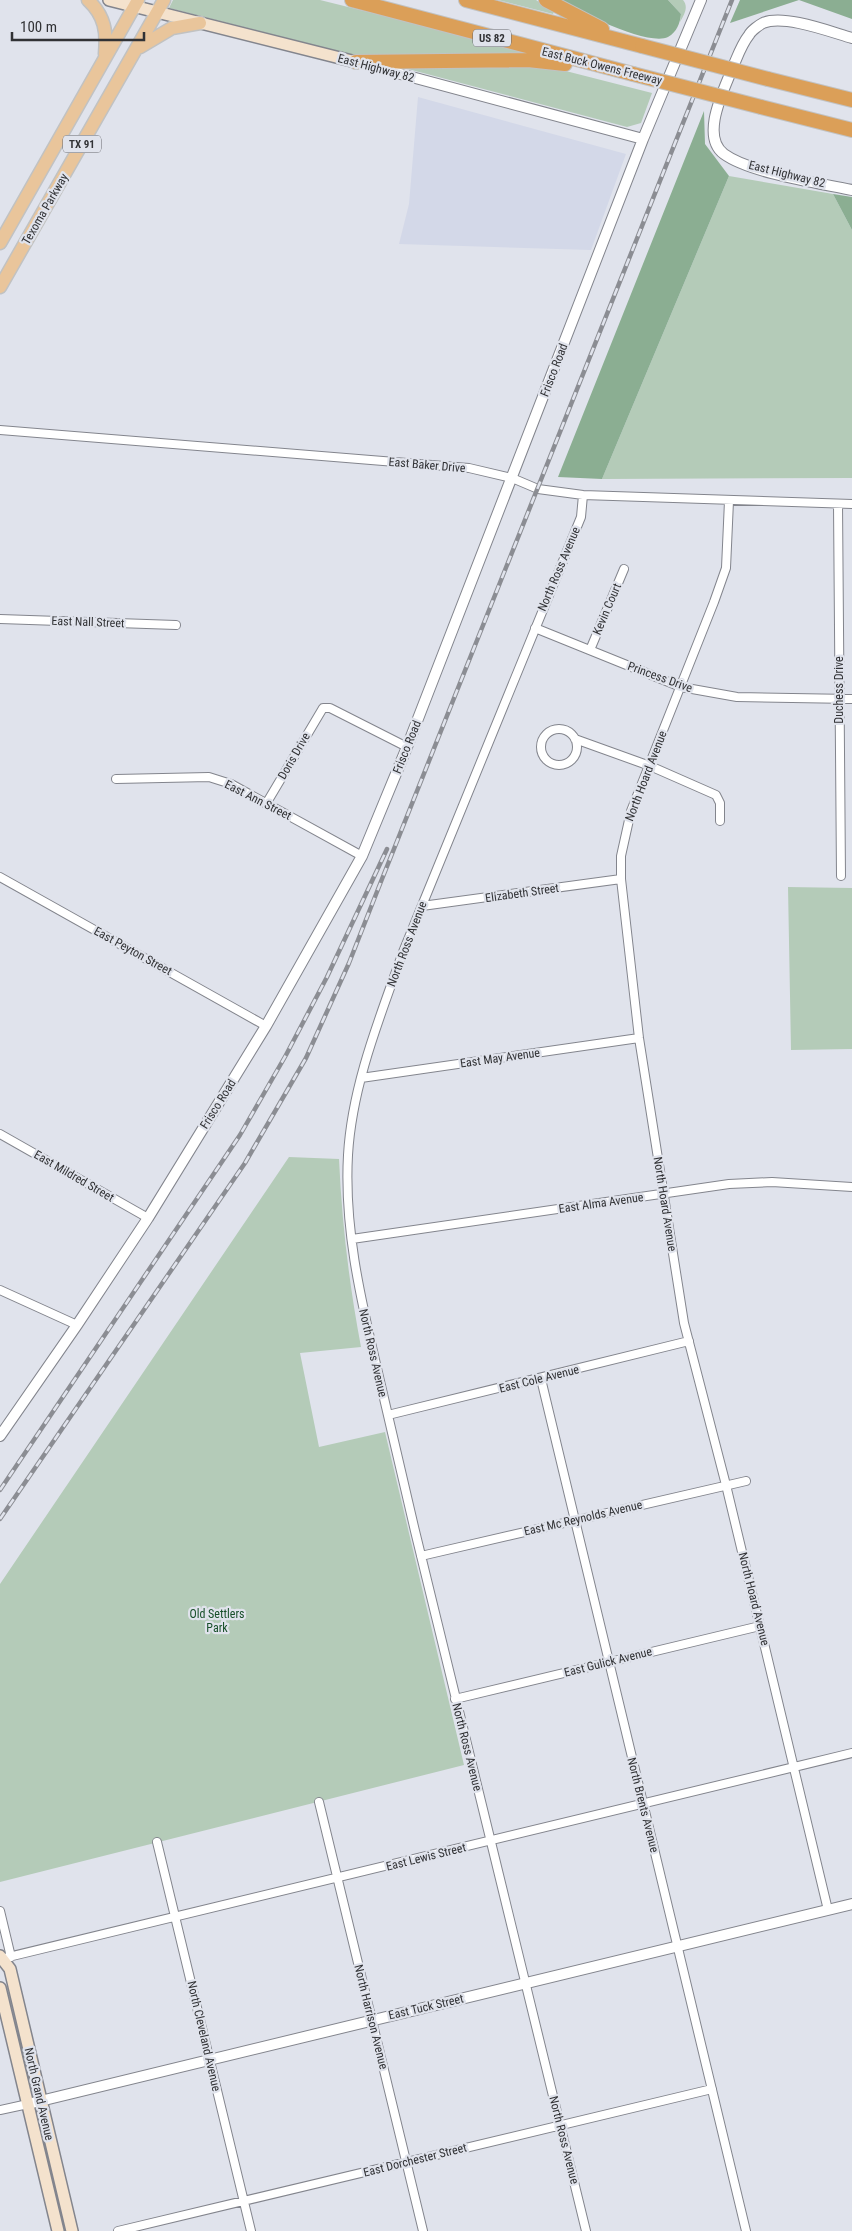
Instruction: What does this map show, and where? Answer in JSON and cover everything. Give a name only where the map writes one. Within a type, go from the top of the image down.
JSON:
[{"type":"highway","name":"East Buck Owens Freeway","points":[[352,0],[613,70],[852,130]]},
{"type":"highway","name":"US 82","points":[[466,0],[852,100]]},
{"type":"highway","points":[[546,0],[636,44]]},
{"type":"highway","points":[[356,62],[528,60],[613,70]]},
{"type":"main road","points":[[88,0],[98,9],[103,18],[106,30],[105,59]]},
{"type":"main road","name":"East Highway 82","points":[[109,0],[137,3],[157,12],[356,62]]},
{"type":"main road","name":"Texoma Parkway","points":[[0,287],[164,0]]},
{"type":"main road","name":"Texoma Parkway","points":[[0,243],[137,3]]},
{"type":"main road","points":[[136,50],[172,28],[200,23]]},
{"type":"main road","name":"North Grand Avenue","points":[[2,1959],[10,1969],[72,2231]]},
{"type":"main road","name":"North Grand Avenue","points":[[0,1988],[58,2231]]},
{"type":"street","name":"Frisco Road","points":[[0,1436],[148,1218],[266,1026],[362,856],[407,747],[643,139],[701,0]]},
{"type":"street","name":"East Highway 82","points":[[852,38],[788,21],[775,20],[763,23],[749,33],[741,47],[717,106],[714,128],[717,142],[723,154],[739,162],[758,169],[852,190]]},
{"type":"street","name":"East Highway 82","points":[[356,62],[643,139]]},
{"type":"street","name":"East Baker Drive","points":[[0,430],[468,468],[512,478],[538,489],[583,495],[852,504]]},
{"type":"street","name":"North Ross Avenue","points":[[583,495],[581,517],[402,952],[361,1078],[353,1113],[348,1155],[348,1195],[361,1302],[455,1699],[492,1841],[586,2231]]},
{"type":"street","name":"North Hoard Avenue","points":[[729,501],[726,568],[650,766],[631,810],[621,856],[621,879],[639,1038],[689,1341],[726,1485],[828,1910]]},
{"type":"street","name":"Duchess Drive","points":[[838,504],[841,876]]},
{"type":"street","name":"Kevin Court","points":[[590,650],[624,568]]},
{"type":"street","name":"East Nall Street","points":[[0,619],[176,625]]},
{"type":"street","name":"Princess Drive","points":[[535,628],[681,687],[737,698],[852,699]]},
{"type":"street","name":"Doris Drive","points":[[266,804],[323,708],[330,708],[407,747]]},
{"type":"street","points":[[575,739],[577,751],[570,761],[558,765],[551,763],[543,754],[541,743],[543,738],[551,730],[562,729],[572,734],[575,739],[650,766],[716,795],[720,804],[720,821]]},
{"type":"street","name":"East Ann Street","points":[[116,779],[209,777],[230,784],[362,856]]},
{"type":"street","name":"East Peyton Street","points":[[0,877],[266,1026]]},
{"type":"street","name":"Elizabeth Street","points":[[422,906],[621,879]]},
{"type":"street","name":"East May Avenue","points":[[361,1078],[639,1038]]},
{"type":"street","name":"East Mildred Street","points":[[0,1134],[148,1218]]},
{"type":"street","name":"East Alma Avenue","points":[[352,1239],[729,1184],[772,1182],[852,1187]]},
{"type":"street","points":[[0,1290],[77,1325]]},
{"type":"street","name":"East Cole Avenue","points":[[388,1415],[541,1379],[689,1341]]},
{"type":"street","name":"North Brents Avenue","points":[[541,1379],[746,2231]]},
{"type":"street","name":"East Mc Reynolds Avenue","points":[[421,1556],[746,1481]]},
{"type":"street","name":"East Gulick Avenue","points":[[455,1699],[760,1626]]},
{"type":"street","name":"East Lewis Street","points":[[2,1959],[852,1753]]},
{"type":"street","name":"North Harrison Avenue","points":[[319,1802],[423,2231]]},
{"type":"street","name":"North Cleveland Avenue","points":[[157,1842],[251,2231]]},
{"type":"street","name":"East Tuck Street","points":[[0,2110],[677,1948],[852,1904]]},
{"type":"street","points":[[0,1911],[2,1959]]},
{"type":"street","name":"East Dorchester Street","points":[[118,2231],[712,2089]]},
{"type":"shaded area","points":[[418,97],[626,154],[591,250],[399,244],[409,204]]},
{"type":"green space","points":[[173,0],[320,0],[553,58],[364,56],[349,54],[169,8]]},
{"type":"green space","points":[[498,0],[536,0],[554,12],[553,14]]},
{"type":"green space","points":[[556,0],[668,0],[681,14],[679,24],[674,33],[668,37],[658,39],[645,37],[612,26]]},
{"type":"green space","points":[[668,0],[683,0],[685,3],[685,11],[680,22],[681,14]]},
{"type":"green space","points":[[740,0],[799,0],[730,23]]},
{"type":"green space","points":[[799,0],[852,0],[852,19]]},
{"type":"green space","points":[[471,63],[554,68],[652,93],[641,123],[627,127],[408,69],[408,66]]},
{"type":"green space","points":[[704,111],[705,144],[729,176],[602,479],[558,477]]},
{"type":"green space","points":[[729,176],[833,194],[852,230],[852,478],[602,479]]},
{"type":"green space","points":[[833,194],[852,197],[852,230]]},
{"type":"green space","points":[[788,887],[852,888],[852,1049],[791,1050]]},
{"type":"green space","name":"Old Settlers Park","points":[[289,1157],[339,1159],[347,1253],[361,1347],[300,1353],[319,1447],[385,1432],[464,1765],[0,1882],[0,1584]]},
{"type":"railway","points":[[0,1519],[245,1163],[306,1058],[349,963],[732,0]]},
{"type":"railway","points":[[0,1490],[240,1135],[286,1055],[327,977],[387,849]]}]
